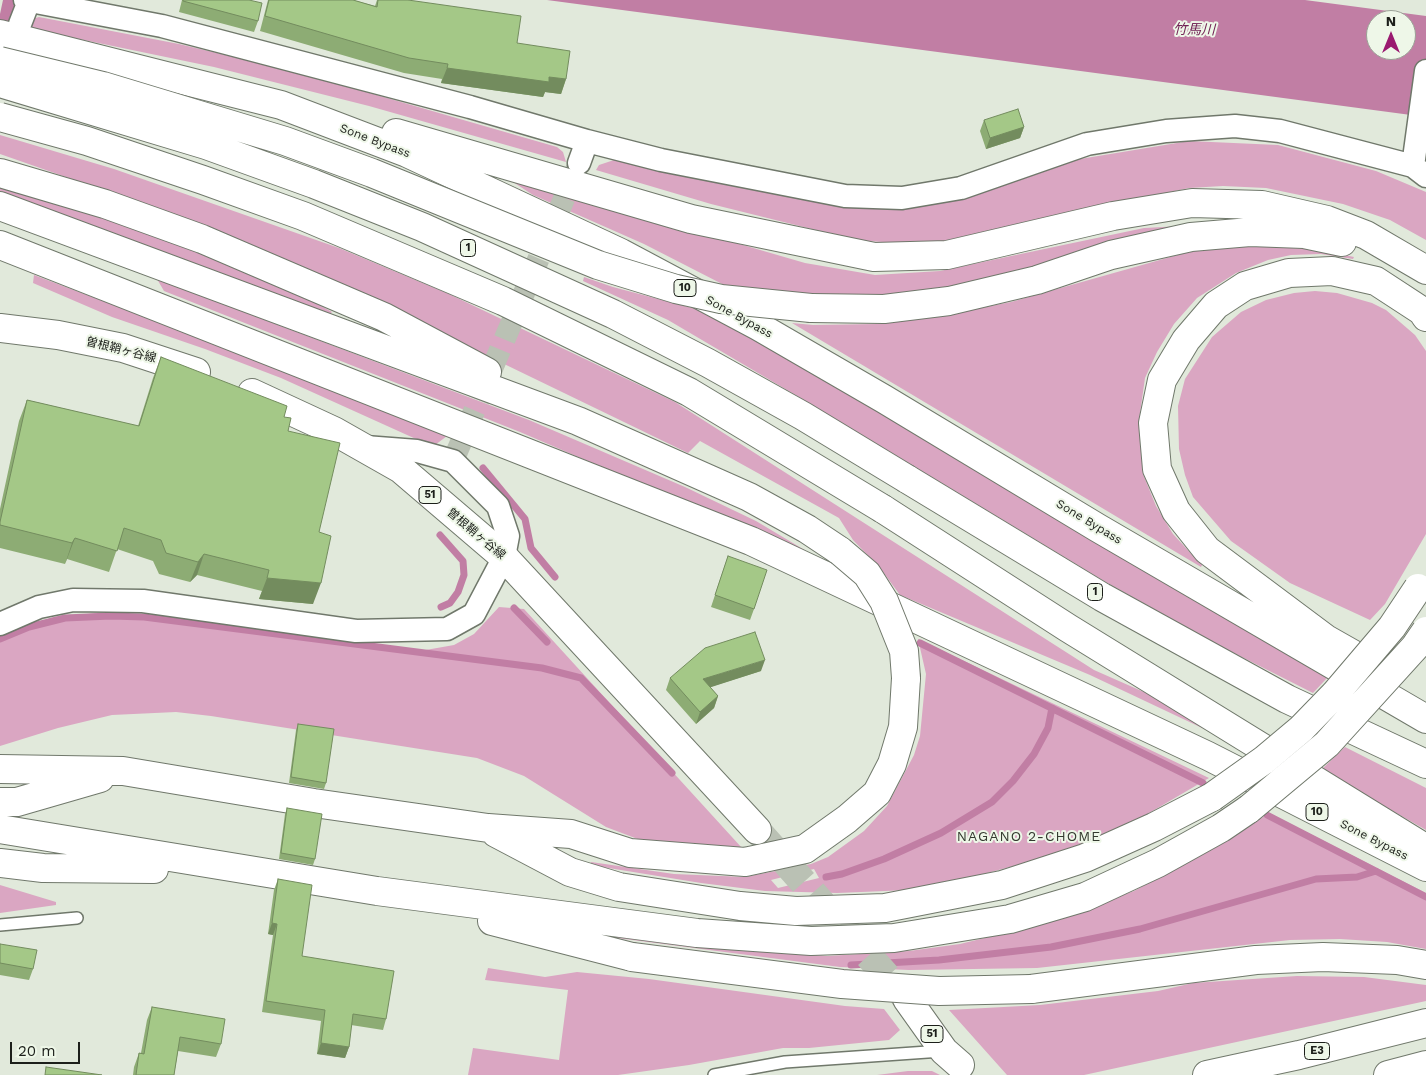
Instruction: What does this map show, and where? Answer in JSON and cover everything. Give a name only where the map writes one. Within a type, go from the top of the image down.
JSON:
[{"type":"main road","name":"Sone Bypass","points":[[10,29],[281,105],[407,153],[621,254],[749,322],[1426,719]]},
{"type":"main road","points":[[0,61],[104,86],[285,141],[372,173],[598,265],[676,289],[721,299],[811,308],[884,309],[949,301],[1037,280],[1111,256],[1191,237],[1250,232],[1304,234],[1395,252]]},
{"type":"main road","name":"1","points":[[0,83],[206,145],[314,184],[430,231],[613,314],[708,363],[803,416],[1102,596],[1271,690],[1426,764]]},
{"type":"main road","points":[[281,105],[359,122],[691,219],[874,257],[946,256],[1113,216],[1192,203],[1262,205],[1327,220],[1366,235],[1426,270]]},
{"type":"main road","points":[[0,116],[221,186],[303,216],[503,301],[689,392],[883,509],[1068,628],[1426,849]]},
{"type":"main road","points":[[4,174],[105,204],[184,232],[294,277],[384,318],[578,421]]},
{"type":"main road","points":[[0,206],[578,421],[748,497],[807,529],[840,551],[867,574],[884,601],[904,651],[906,678],[903,727],[892,764],[876,793],[847,819],[805,849],[745,862],[699,860],[630,853],[571,834],[488,828],[314,803],[123,771],[0,769]]},
{"type":"main road","name":"Sone Bypass","points":[[0,245],[751,542],[1208,756],[1426,867]]},
{"type":"main road","points":[[1426,317],[1422,311],[1376,281],[1332,271],[1289,273],[1244,286],[1216,305],[1186,340],[1162,380],[1153,423],[1157,469],[1176,511],[1207,550],[1326,639],[1426,698]]},
{"type":"main road","name":"曽根鞘ヶ谷線","points":[[0,328],[58,335],[123,348],[223,382],[334,431],[401,469],[504,557],[757,830]]},
{"type":"main road","points":[[488,828],[570,872],[619,887],[740,906],[796,911],[885,908],[1002,885],[1085,858],[1154,827],[1212,797],[1264,760],[1301,729],[1335,694],[1392,627],[1422,580]]},
{"type":"main road","points":[[0,829],[377,891],[697,933],[811,941],[894,938],[1010,919],[1085,897],[1190,846],[1249,809],[1327,744],[1415,647],[1426,631]]},
{"type":"main road","points":[[0,802],[18,802],[123,771]]},
{"type":"main road","points":[[0,863],[42,868],[243,870]]},
{"type":"main road","points":[[377,891],[632,957],[842,984],[939,991],[1031,989],[1256,960],[1323,957],[1397,960],[1426,965]]},
{"type":"main road","name":"51","points":[[907,999],[952,1058]]},
{"type":"main road","name":"E3","points":[[1207,1075],[1299,1055],[1426,1023]]},
{"type":"main road","points":[[1388,1075],[1426,1065]]},
{"type":"street","points":[[10,29],[27,0],[162,26],[470,107],[587,142],[661,160],[845,196],[902,198],[960,188],[1013,168],[1087,144],[1166,131],[1235,126],[1280,131],[1419,171],[1418,126],[1426,71]]},
{"type":"street","points":[[579,163],[587,142]]},
{"type":"street","points":[[0,624],[39,607],[74,600],[143,601],[356,631],[447,629],[474,614],[504,557],[508,536],[498,506],[452,461],[417,451],[361,446]]},
{"type":"lane","points":[[0,925],[77,918]]},
{"type":"lane","points":[[714,1075],[785,1062],[952,1058]]},
{"type":"shaded area","points":[[39,17],[179,44],[297,72],[557,147],[563,152],[566,162],[369,106],[214,67],[26,28],[32,19]]},
{"type":"shaded area","points":[[0,135],[114,169],[339,248],[449,294],[675,402],[1094,670],[1162,700],[1234,743],[1090,675],[900,595],[880,568],[853,540],[839,518],[700,441],[688,453],[469,347],[126,198],[0,154]]},
{"type":"shaded area","points":[[1189,141],[1278,145],[1376,171],[1426,192],[1426,240],[1390,220],[1343,204],[1266,188],[1223,186],[1189,188],[943,241],[908,244],[856,240],[711,204],[596,170],[599,165],[617,159],[793,197],[1026,177],[1080,159]]},
{"type":"shaded area","points":[[0,178],[88,209],[285,286],[332,312],[330,314],[0,191]]},
{"type":"shaded area","points":[[513,182],[643,216],[805,263],[875,275],[940,271],[1144,228],[1182,226],[1023,272],[941,289],[859,297],[802,296],[728,287],[644,244],[533,195]]},
{"type":"shaded area","points":[[1230,244],[1321,250],[1354,257],[1353,259],[1321,254],[1291,255],[1268,260],[1236,273],[1197,298],[1174,324],[1157,352],[1145,378],[1139,420],[1143,474],[1156,506],[1173,534],[1197,560],[1203,563],[1201,567],[792,323],[813,325],[876,324],[935,317],[1011,302],[1181,254]]},
{"type":"shaded area","points":[[34,275],[447,436],[435,445],[427,444],[281,378],[112,317],[33,283]]},
{"type":"shaded area","points":[[584,277],[613,287],[696,309],[801,365],[1328,677],[1313,693],[1218,645],[1104,581],[668,320],[583,281]]},
{"type":"shaded area","points":[[157,279],[529,420],[685,487],[756,521],[828,564],[520,432],[164,291]]},
{"type":"shaded area","points":[[1315,291],[1337,293],[1372,303],[1386,310],[1415,335],[1426,351],[1426,534],[1385,604],[1370,620],[1290,583],[1231,541],[1193,497],[1185,475],[1179,449],[1178,406],[1185,379],[1212,337],[1241,312],[1266,300],[1294,293]]},
{"type":"shaded area","points":[[499,607],[524,609],[742,848],[724,849],[643,841],[606,827],[524,776],[477,758],[211,716],[176,712],[112,715],[58,728],[0,746],[0,636],[54,617],[98,613],[147,616],[215,623],[420,651],[454,645],[474,634]]},
{"type":"shaded area","points":[[918,639],[1209,778],[1132,823],[1051,856],[976,876],[909,890],[837,893],[765,891],[590,865],[591,862],[674,874],[745,877],[811,864],[828,857],[864,831],[887,806],[914,755],[920,736],[926,674]],"holes":[[[814,869],[819,878],[778,888],[771,880]]]},
{"type":"shaded area","points":[[1345,747],[1426,788],[1426,830],[1321,770]]},
{"type":"shaded area","points":[[1269,813],[1426,893],[1426,949],[1387,942],[1340,939],[1290,940],[1037,968],[909,970],[840,967],[617,938],[617,936],[711,948],[827,956],[909,951],[960,944],[1046,923],[1134,891],[1231,838]]},
{"type":"shaded area","points":[[0,885],[56,902],[56,905],[0,913]]},
{"type":"shaded area","points":[[488,968],[545,977],[577,972],[649,979],[845,1006],[884,1009],[900,1030],[889,1040],[809,1048],[783,1048],[689,1065],[618,1075],[468,1075],[473,1048],[559,1060],[568,990],[485,980]]},
{"type":"shaded area","points":[[1297,976],[1364,977],[1426,985],[1426,1001],[1084,1075],[1007,1075],[949,1010],[1040,1005],[1158,991],[1193,983]]},
{"type":"shaded area","points":[[908,1071],[932,1071],[940,1075],[877,1075]]},
{"type":"water","points":[[3,0],[21,0],[0,88],[0,14]]},
{"type":"water","name":"竹馬川","points":[[547,0],[1305,0],[1381,10],[1366,10],[1366,60],[1416,60],[1416,15],[1426,16],[1426,117]]},
{"type":"building","points":[[183,0],[249,0],[262,3],[258,21]]},
{"type":"building","points":[[269,0],[353,0],[377,7],[378,0],[408,0],[521,16],[517,43],[570,51],[566,79],[549,77],[549,82],[447,68],[448,64],[409,58],[265,16]]},
{"type":"building","points":[[1018,109],[1024,127],[990,138],[984,120]]},
{"type":"building","points":[[161,357],[287,406],[284,417],[291,418],[288,431],[340,443],[319,532],[331,536],[321,583],[267,578],[269,570],[204,554],[198,562],[166,553],[161,540],[124,528],[117,551],[75,538],[72,543],[0,525],[27,400],[139,426]]},
{"type":"building","points":[[728,556],[767,570],[754,609],[715,595]]},
{"type":"building","points":[[755,632],[765,660],[703,679],[718,696],[700,712],[670,678],[705,648]]},
{"type":"building","points":[[298,724],[334,729],[326,783],[291,777]]},
{"type":"building","points":[[287,808],[322,814],[315,859],[281,853]]},
{"type":"building","points":[[278,879],[312,885],[302,956],[394,971],[386,1019],[353,1014],[349,1047],[321,1043],[325,1010],[266,1001],[277,924],[272,923]]},
{"type":"building","points":[[0,944],[37,950],[33,969],[0,963]]},
{"type":"building","points":[[152,1007],[225,1019],[221,1044],[180,1037],[174,1075],[136,1075],[139,1053],[144,1054]]},
{"type":"building","points":[[46,1067],[102,1075],[45,1075]]},
{"type":"waterway","points":[[483,468],[525,519],[531,548],[555,577]]},
{"type":"waterway","points":[[440,535],[463,561],[464,575],[458,592],[450,603],[441,607]]},
{"type":"waterway","points":[[514,608],[547,642]]},
{"type":"waterway","points":[[0,639],[29,627],[65,618],[144,617],[542,668],[581,678],[672,773]]},
{"type":"waterway","points":[[920,643],[1203,783]]},
{"type":"waterway","points":[[826,877],[842,874],[884,859],[941,833],[992,802],[1013,781],[1034,754],[1048,728],[1052,708]]},
{"type":"waterway","points":[[1267,815],[1426,897]]},
{"type":"waterway","points":[[851,965],[939,960],[1051,947],[1140,929],[1316,879],[1357,877],[1376,871]]},
{"type":"tunnel","points":[[453,461],[577,168]]},
{"type":"tunnel","points":[[757,830],[907,999]]},
{"type":"district","name":"NAGANO 2-CHOME","points":[[1029,837]]}]
